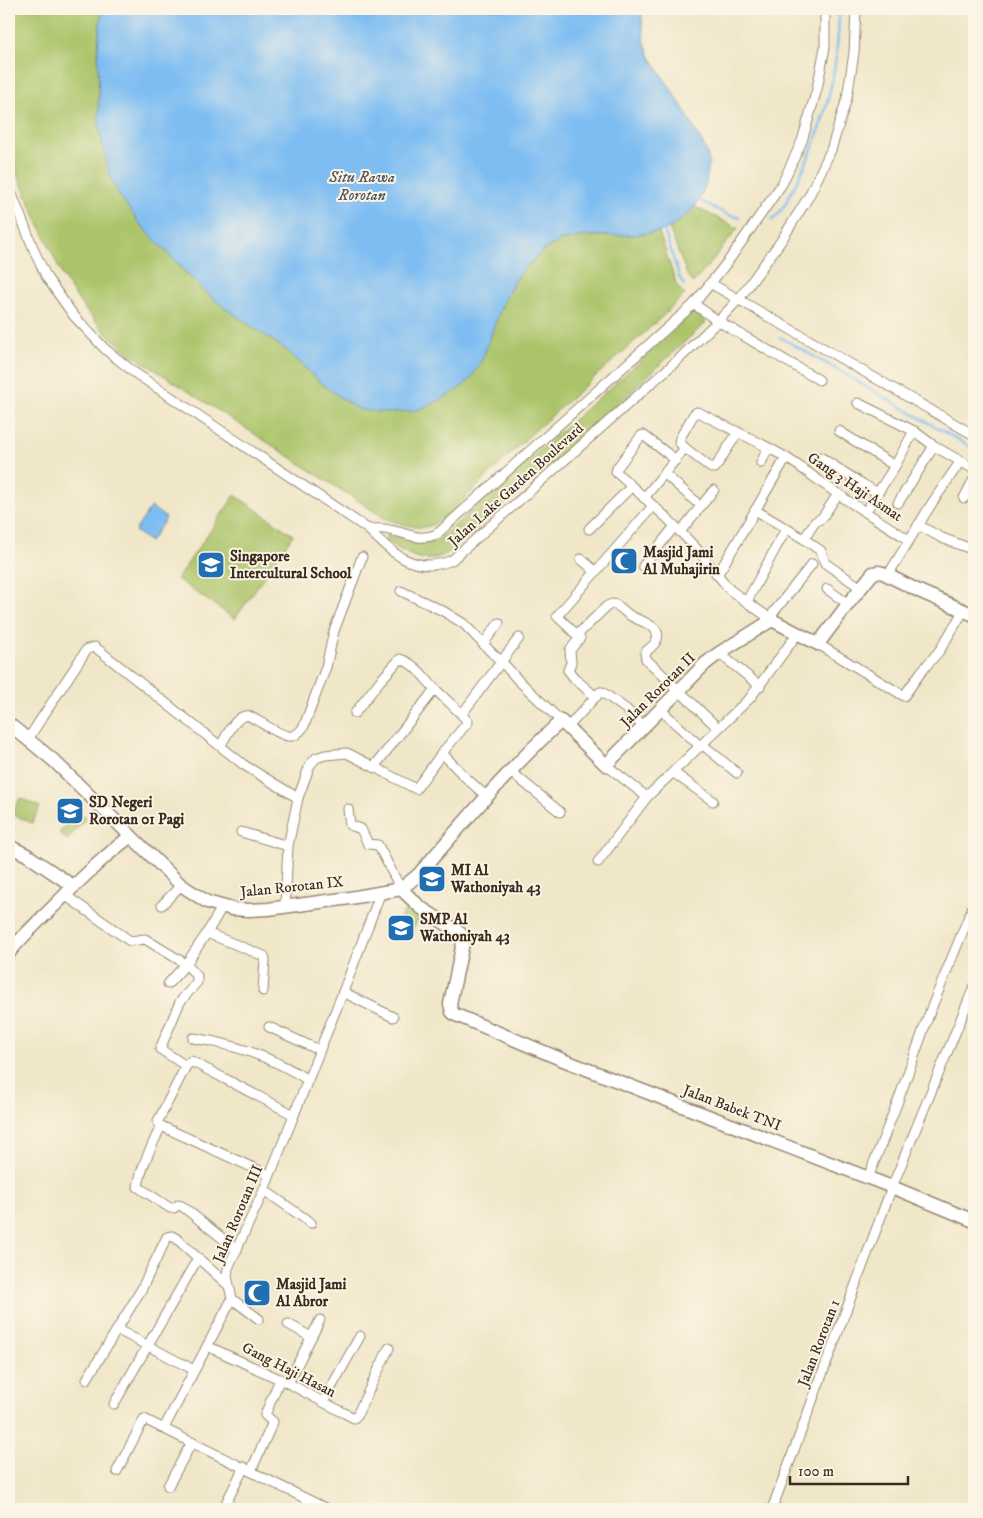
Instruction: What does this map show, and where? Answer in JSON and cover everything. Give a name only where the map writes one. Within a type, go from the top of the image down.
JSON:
[{"type":"street","name":"Jalan Lake Garden Boulevard","points":[[368,528],[388,529],[417,538],[428,538],[437,534],[694,304],[729,260],[782,184],[802,140],[817,89],[824,47],[825,9]]},
{"type":"street","name":"Jalan Lake Garden Boulevard","points":[[368,528],[381,542],[409,561],[421,565],[436,565],[452,560],[681,357],[739,299],[791,226],[809,196],[831,150],[847,98],[854,53],[856,9]]},
{"type":"street","points":[[9,187],[11,199],[48,278],[74,316],[105,349],[135,373],[368,528]]},
{"type":"street","points":[[710,283],[974,435]]},
{"type":"street","points":[[694,304],[718,321],[818,380]]},
{"type":"street","points":[[858,403],[914,431],[934,446],[974,469]]},
{"type":"street","name":"Gang 3 Haji Asmat","points":[[685,448],[680,444],[680,438],[697,412],[786,458],[909,540]]},
{"type":"street","points":[[839,431],[895,466]]},
{"type":"street","points":[[866,511],[895,466],[914,431]]},
{"type":"street","points":[[644,498],[685,448],[711,468],[715,468],[738,432]]},
{"type":"street","points":[[676,460],[646,436],[641,436],[616,470],[617,474],[696,547],[730,590],[772,620],[818,644],[904,696],[969,612],[921,592],[888,575],[879,572],[873,573],[818,644]]},
{"type":"street","points":[[898,503],[934,446]]},
{"type":"street","points":[[761,463],[768,448]]},
{"type":"street","points":[[820,456],[878,493]]},
{"type":"street","name":"Gang 3 Haji Asmat","points":[[717,575],[786,458]]},
{"type":"street","name":"Gang 3 Haji Asmat","points":[[888,575],[932,503],[960,462]]},
{"type":"street","points":[[665,474],[695,501]]},
{"type":"street","points":[[964,498],[974,479]]},
{"type":"street","points":[[589,529],[632,487]]},
{"type":"street","points":[[643,566],[714,490]]},
{"type":"street","points":[[804,539],[815,522],[822,518],[838,494]]},
{"type":"street","points":[[644,728],[626,709],[599,695],[575,679],[568,670],[572,662],[570,650],[580,638],[557,616],[653,506]]},
{"type":"street","points":[[755,510],[804,539],[821,552],[825,564],[860,588]]},
{"type":"street","points":[[918,525],[942,538],[974,550]]},
{"type":"street","points":[[747,601],[786,529]]},
{"type":"street","points":[[221,744],[238,719],[244,715],[287,736],[295,735],[301,731],[326,667],[334,631],[362,557]]},
{"type":"street","points":[[581,559],[595,571]]},
{"type":"street","points":[[772,620],[774,613],[812,564]]},
{"type":"street","points":[[828,589],[848,604]]},
{"type":"street","points":[[401,591],[443,611],[464,624],[502,661],[518,680],[606,765],[648,797]]},
{"type":"street","points":[[578,635],[607,606],[612,604],[620,606],[631,616],[649,624],[657,634],[656,641],[645,655],[648,662],[718,728]]},
{"type":"street","name":"Jalan Rorotan II","points":[[606,765],[705,664],[719,653],[772,620]]},
{"type":"street","points":[[483,644],[498,623]]},
{"type":"street","points":[[598,862],[648,797],[750,698],[798,633]]},
{"type":"street","points":[[462,714],[519,638]]},
{"type":"street","points":[[28,739],[87,649],[95,647],[221,744],[244,764],[298,798]]},
{"type":"street","points":[[719,653],[760,686]]},
{"type":"street","points":[[285,907],[288,846],[298,798],[310,765],[316,758],[325,755],[347,753],[416,789],[442,753],[468,723],[462,714],[425,677],[405,660],[400,659],[355,713]]},
{"type":"street","points":[[374,767],[435,689]]},
{"type":"street","points":[[348,809],[351,826],[361,829],[368,844],[378,845],[401,888],[418,875],[543,736],[564,725],[599,695]]},
{"type":"street","points":[[662,710],[702,746],[737,773]]},
{"type":"street","name":"Jalan Rorotan IX","points":[[9,724],[53,760],[181,885],[197,897],[222,907],[249,910],[285,907],[401,888]]},
{"type":"street","points":[[442,753],[487,797]]},
{"type":"street","points":[[510,771],[560,812]]},
{"type":"street","points":[[674,773],[713,801]]},
{"type":"street","points":[[241,832],[288,846]]},
{"type":"street","points":[[9,954],[24,936],[69,891],[114,848],[132,836]]},
{"type":"street","points":[[9,846],[27,855],[130,941],[145,939],[186,964],[197,976],[198,980],[180,1002],[160,1049],[186,1066]]},
{"type":"street","points":[[162,905],[181,885]]},
{"type":"street","name":"Jalan Babek TNI","points":[[401,888],[420,907],[462,936],[463,944],[450,1004],[450,1009],[456,1015],[974,1221]]},
{"type":"street","name":"Jalan Rorotan III","points":[[232,1299],[227,1276],[228,1268],[270,1176],[381,892]]},
{"type":"street","points":[[870,1179],[932,1009],[974,904]]},
{"type":"street","points":[[168,984],[186,964],[222,907]]},
{"type":"street","points":[[207,933],[264,956],[263,991]]},
{"type":"street","name":"Jalan Rorotan 1","points":[[772,1509],[890,1187],[974,987]]},
{"type":"street","points":[[343,992],[393,1017]]},
{"type":"street","points":[[269,1027],[320,1050]]},
{"type":"street","points":[[193,1038],[208,1040],[262,1057],[308,1080]]},
{"type":"street","points":[[270,1176],[161,1126],[158,1124],[158,1121],[190,1061],[294,1115]]},
{"type":"street","points":[[161,1126],[143,1164],[138,1187],[170,1208],[178,1205],[182,1206],[237,1250]]},
{"type":"street","points":[[264,1190],[311,1224]]},
{"type":"street","points":[[87,1378],[141,1290],[167,1237],[172,1236],[177,1239],[230,1287]]},
{"type":"street","points":[[114,1404],[198,1258]]},
{"type":"street","points":[[164,1428],[232,1299],[259,1319]]},
{"type":"street","points":[[223,1509],[274,1422],[265,1415],[320,1320]]},
{"type":"street","points":[[288,1324],[311,1337]]},
{"type":"street","points":[[118,1330],[194,1370]]},
{"type":"street","points":[[323,1402],[360,1336]]},
{"type":"street","name":"Gang Haji Hasan","points":[[207,1346],[284,1381],[354,1418],[389,1348]]},
{"type":"street","points":[[117,1471],[144,1419],[327,1509]]},
{"type":"street","points":[[168,1486],[192,1442]]},
{"type":"green space","points":[[12,9],[103,9],[98,47],[139,223],[197,284],[222,306],[288,351],[323,385],[354,407],[367,411],[502,305],[514,282],[523,270],[544,250],[559,241],[586,236],[632,235],[659,232],[677,286],[685,294],[530,435],[450,513],[425,527],[411,526],[386,519],[129,353],[105,332],[83,307],[63,277],[18,177],[9,142],[9,30]]},
{"type":"green space","points":[[695,207],[738,228],[693,283],[688,277],[669,228]]},
{"type":"green space","points":[[694,312],[705,321],[705,324],[565,452],[448,553],[432,559],[419,558],[386,541],[386,536],[390,535],[415,543],[431,543],[445,534]]},
{"type":"green space","points":[[235,495],[293,535],[235,619],[177,579]]},
{"type":"green space","points":[[20,798],[40,807],[32,823],[12,814]]},
{"type":"green space","points":[[78,812],[86,818],[67,840],[59,833]]},
{"type":"green space","points":[[407,907],[421,916],[408,936],[395,927]]},
{"type":"water","name":"Situ Rawa Rorotan","points":[[103,9],[641,9],[644,40],[650,57],[682,106],[707,152],[709,163],[706,184],[695,207],[669,228],[659,232],[632,235],[586,236],[559,241],[544,250],[523,270],[514,282],[502,305],[482,360],[472,377],[462,387],[435,403],[414,411],[389,413],[360,410],[323,385],[288,351],[222,306],[197,284],[139,223],[119,195],[109,173],[99,126],[98,47]]},
{"type":"water","points":[[151,507],[166,518],[150,542],[135,531]]},
{"type":"waterway","points":[[772,220],[789,198],[804,168],[821,124],[836,56],[839,9]]},
{"type":"waterway","points":[[699,200],[728,215],[739,217]]},
{"type":"waterway","points":[[664,230],[680,279],[685,285]]},
{"type":"waterway","points":[[780,337],[974,449]]},
{"type":"place","name":"Masjid Jami Al Muhajirin","points":[[624,561]]},
{"type":"place","name":"Singapore Intercultural School","points":[[211,565]]},
{"type":"place","name":"SD Negeri Rorotan 01 Pagi","points":[[70,811]]},
{"type":"place","name":"MI Al Wathoniyah 43","points":[[432,879]]},
{"type":"place","name":"SMP Al Wathoniyah 43","points":[[401,928]]},
{"type":"place","name":"Masjid Jami Al Abror","points":[[257,1293]]}]
